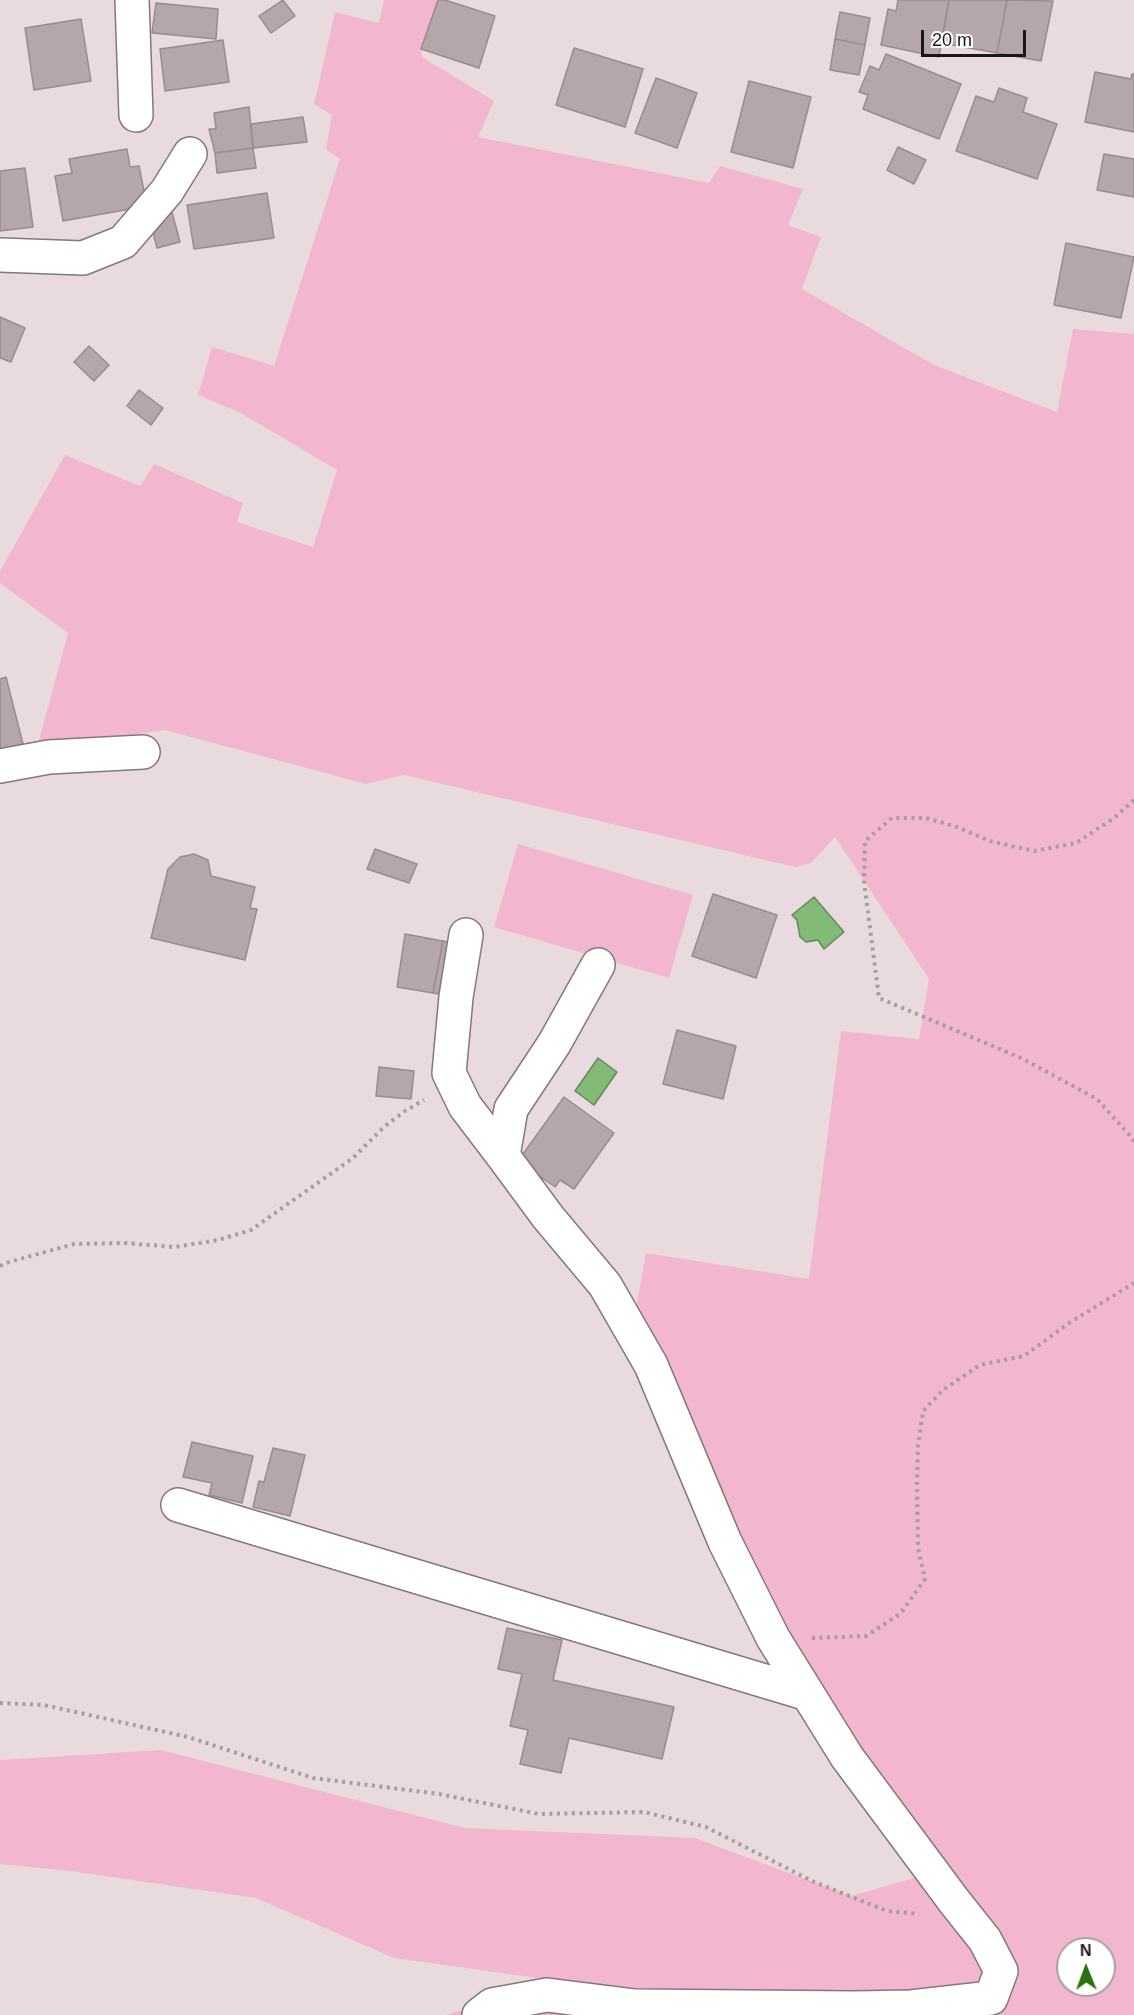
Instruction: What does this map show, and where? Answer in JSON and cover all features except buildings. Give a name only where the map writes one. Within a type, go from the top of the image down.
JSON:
[{"type":"street","points":[[132,0],[136,115]]},
{"type":"street","points":[[0,255],[83,258],[123,242],[167,191],[190,154]]},
{"type":"street","points":[[0,766],[49,757],[143,752]]},
{"type":"street","points":[[466,935],[456,997],[449,1073],[465,1106],[548,1217],[605,1285],[651,1365],[725,1542],[773,1638],[847,1757],[985,1940],[1001,1971],[991,1998],[911,2007],[635,2006],[547,1995],[492,2005],[479,2015]]},
{"type":"street","points":[[504,1156],[511,1109],[554,1044],[598,965]]},
{"type":"street","points":[[178,1505],[808,1694]]},
{"type":"path","points":[[1134,800],[1114,818],[1076,843],[1034,851],[990,841],[957,827],[926,818],[892,818],[865,841],[864,881],[879,999],[1021,1058],[1097,1099],[1133,1139],[1134,1143]]},
{"type":"path","points":[[0,1266],[74,1244],[124,1243],[175,1247],[218,1240],[251,1230],[353,1158],[405,1111],[454,1084]]},
{"type":"path","points":[[773,1638],[866,1636],[901,1613],[925,1579],[918,1548],[917,1483],[918,1445],[923,1412],[943,1390],[980,1365],[1024,1356],[1069,1323],[1134,1283]]},
{"type":"path","points":[[0,1703],[44,1705],[188,1737],[313,1778],[439,1794],[539,1814],[644,1812],[706,1827],[812,1881],[887,1911],[921,1914],[961,1910]]},
{"type":"shaded area","points":[[384,0],[438,0],[421,49],[422,57],[494,101],[478,137],[709,183],[720,166],[803,189],[788,225],[821,237],[802,289],[934,365],[1057,412],[1073,329],[1134,334],[1134,2015],[446,2015],[559,1981],[394,1958],[256,1898],[70,1871],[0,1864],[0,1760],[161,1750],[465,1828],[695,1838],[851,1896],[914,1878],[927,1865],[847,1757],[629,1347],[646,1253],[809,1279],[841,1031],[919,1039],[929,979],[835,837],[811,863],[795,867],[404,775],[366,784],[165,730],[37,748],[68,633],[0,583],[0,571],[65,455],[140,486],[154,464],[243,503],[237,522],[313,547],[337,470],[241,413],[198,395],[212,347],[274,366],[340,159],[326,149],[332,115],[314,104],[335,12],[379,23]]},
{"type":"shaded area","points":[[518,844],[693,895],[669,978],[494,927]]},
{"type":"shaded area","points":[[814,897],[844,932],[824,949],[818,940],[806,942],[800,937],[797,920],[792,915]]},
{"type":"shaded area","points":[[598,1058],[617,1072],[594,1105],[575,1091]]}]
